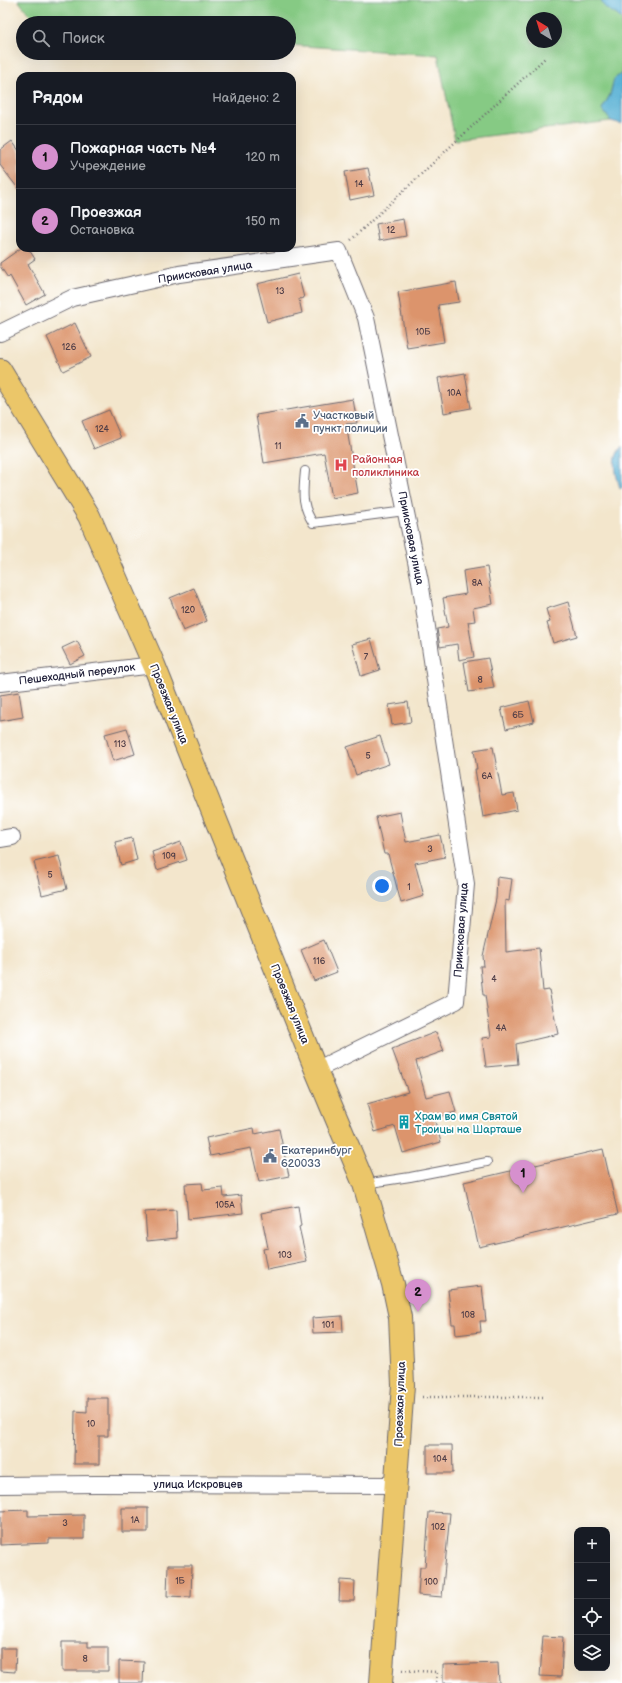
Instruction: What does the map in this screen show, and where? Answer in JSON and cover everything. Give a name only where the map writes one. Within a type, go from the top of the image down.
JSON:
[{"type":"main road","name":"Проезжая улица","points":[[0,370],[89,516],[154,665],[316,1070],[364,1184],[393,1284],[400,1317],[403,1385],[382,1683]]},
{"type":"street","name":"Приисковая улица","points":[[0,333],[72,298],[179,274],[339,252],[366,318],[420,581],[466,884],[456,1001],[316,1070]]},
{"type":"street","name":"Пешеходный переулок","points":[[0,683],[154,665]]},
{"type":"street","name":"улица Искровцев","points":[[0,1485],[396,1484]]},
{"type":"lane","points":[[305,471],[303,494],[305,511],[313,523],[405,511]]},
{"type":"lane","points":[[364,1184],[410,1178],[487,1162]]},
{"type":"path","points":[[339,252],[546,57]]},
{"type":"path","points":[[417,1397],[543,1397]]},
{"type":"path","points":[[400,1670],[437,1672],[436,1683]]},
{"type":"green space","points":[[18,0],[601,0],[607,9],[622,20],[622,73],[614,79],[610,95],[602,109],[611,121],[455,140],[438,55],[296,45],[296,16],[31,16]]},
{"type":"water","points":[[601,0],[622,0],[622,20],[607,9],[602,4]]},
{"type":"water","points":[[622,73],[622,124],[611,121],[602,109],[610,95],[614,79]]},
{"type":"water","points":[[622,447],[622,488],[620,488],[615,461],[616,456]]},
{"type":"building","points":[[12,141],[16,146],[16,186],[0,165],[0,150]]},
{"type":"building","points":[[368,168],[374,195],[350,200],[345,172]]},
{"type":"building","points":[[403,219],[406,236],[379,241],[376,224]]},
{"type":"building","points":[[16,252],[31,252],[35,259],[28,264],[45,294],[26,305],[10,276],[8,278],[0,266],[0,263]]},
{"type":"building","points":[[298,274],[304,298],[299,299],[302,313],[267,322],[257,284]]},
{"type":"building","points":[[456,282],[459,302],[438,305],[444,342],[407,348],[398,292]]},
{"type":"building","points":[[75,323],[91,357],[63,371],[47,337]]},
{"type":"building","points":[[465,373],[471,408],[444,413],[438,378]]},
{"type":"building","points":[[353,399],[357,423],[346,424],[358,493],[332,498],[324,453],[264,463],[256,415]]},
{"type":"building","points":[[109,410],[121,438],[94,449],[82,421]]},
{"type":"building","points":[[487,567],[493,604],[473,608],[475,621],[468,622],[474,657],[459,660],[457,644],[440,647],[437,629],[448,627],[443,598],[466,594],[463,571]]},
{"type":"building","points":[[194,588],[207,621],[183,631],[170,598]]},
{"type":"building","points":[[568,602],[577,636],[553,643],[547,623],[550,622],[546,609]]},
{"type":"building","points":[[371,639],[380,670],[361,676],[352,644]]},
{"type":"building","points":[[77,641],[85,656],[70,664],[62,648]]},
{"type":"building","points":[[488,658],[494,688],[469,692],[464,662]]},
{"type":"building","points":[[19,692],[23,717],[0,721],[0,695]]},
{"type":"building","points":[[529,701],[534,722],[506,729],[501,708]]},
{"type":"building","points":[[408,702],[411,722],[392,725],[389,705]]},
{"type":"building","points":[[127,728],[135,754],[113,761],[105,734]]},
{"type":"building","points":[[380,736],[389,764],[356,775],[347,747]]},
{"type":"building","points":[[493,747],[502,795],[514,793],[517,810],[483,817],[475,769],[477,769],[474,750]]},
{"type":"building","points":[[400,812],[406,842],[440,835],[445,857],[415,863],[424,896],[401,903],[388,854],[384,854],[376,817]]},
{"type":"building","points":[[132,838],[137,860],[121,865],[115,842]]},
{"type":"building","points":[[181,842],[187,860],[157,870],[152,852]]},
{"type":"building","points":[[59,856],[67,889],[42,895],[34,862]]},
{"type":"building","points":[[497,877],[512,879],[509,901],[505,900],[506,952],[539,948],[543,991],[549,990],[558,1034],[516,1044],[518,1064],[486,1067],[482,1038],[491,1037],[485,995],[483,995],[480,966],[484,966],[483,956],[496,899]]},
{"type":"building","points":[[324,940],[337,972],[314,981],[301,950]]},
{"type":"building","name":"Храм во имя Святой Троицы на Шарташе","points":[[436,1032],[444,1051],[416,1061],[426,1097],[450,1091],[456,1112],[434,1118],[441,1142],[403,1153],[395,1126],[375,1132],[367,1104],[408,1092],[392,1049]]},
{"type":"building","points":[[254,1128],[255,1134],[279,1129],[289,1176],[259,1182],[251,1148],[210,1156],[206,1138]]},
{"type":"building","points":[[603,1149],[618,1214],[479,1247],[464,1182]]},
{"type":"building","points":[[202,1183],[203,1190],[223,1188],[224,1197],[241,1195],[243,1213],[188,1219],[185,1184]]},
{"type":"building","points":[[298,1206],[301,1226],[299,1227],[307,1262],[267,1270],[263,1249],[268,1248],[261,1213]]},
{"type":"building","points":[[176,1210],[177,1238],[147,1241],[145,1212]]},
{"type":"building","points":[[482,1286],[486,1321],[480,1321],[481,1332],[456,1335],[455,1324],[452,1324],[448,1290]]},
{"type":"building","points":[[342,1316],[343,1332],[313,1333],[312,1318]]},
{"type":"building","points":[[87,1398],[108,1398],[108,1436],[99,1436],[99,1464],[74,1464],[75,1411],[87,1412]]},
{"type":"building","points":[[427,1445],[452,1445],[453,1473],[427,1473]]},
{"type":"building","points":[[122,1508],[148,1508],[148,1532],[122,1532]]},
{"type":"building","points":[[28,1510],[28,1516],[84,1515],[84,1539],[49,1539],[49,1543],[0,1545],[0,1511]]},
{"type":"building","points":[[429,1512],[450,1513],[442,1597],[418,1595],[420,1567],[425,1567]]},
{"type":"building","points":[[168,1565],[192,1565],[191,1597],[167,1596]]},
{"type":"building","points":[[340,1580],[355,1581],[354,1601],[339,1601]]},
{"type":"building","points":[[543,1636],[563,1637],[561,1677],[540,1676]]},
{"type":"building","points":[[62,1642],[88,1642],[88,1647],[108,1647],[108,1671],[62,1671]]},
{"type":"building","points":[[0,1648],[16,1648],[15,1672],[0,1671]]},
{"type":"building","points":[[119,1661],[144,1662],[143,1683],[119,1683]]},
{"type":"building","points":[[498,1663],[499,1683],[443,1683],[443,1665]]},
{"type":"place","name":"Участковый пункт полиции","points":[[302,421]]},
{"type":"place","name":"Районная поликлиника","points":[[341,465]]},
{"type":"place","name":"Храм во имя Святой Троицы на Шарташе","points":[[404,1122]]},
{"type":"place","name":"Екатеринбург 620033","points":[[270,1156]]},
{"type":"place","name":"Пожарная часть №4","points":[[523,1193]]},
{"type":"place","name":"Проезжая","points":[[418,1312]]}]
